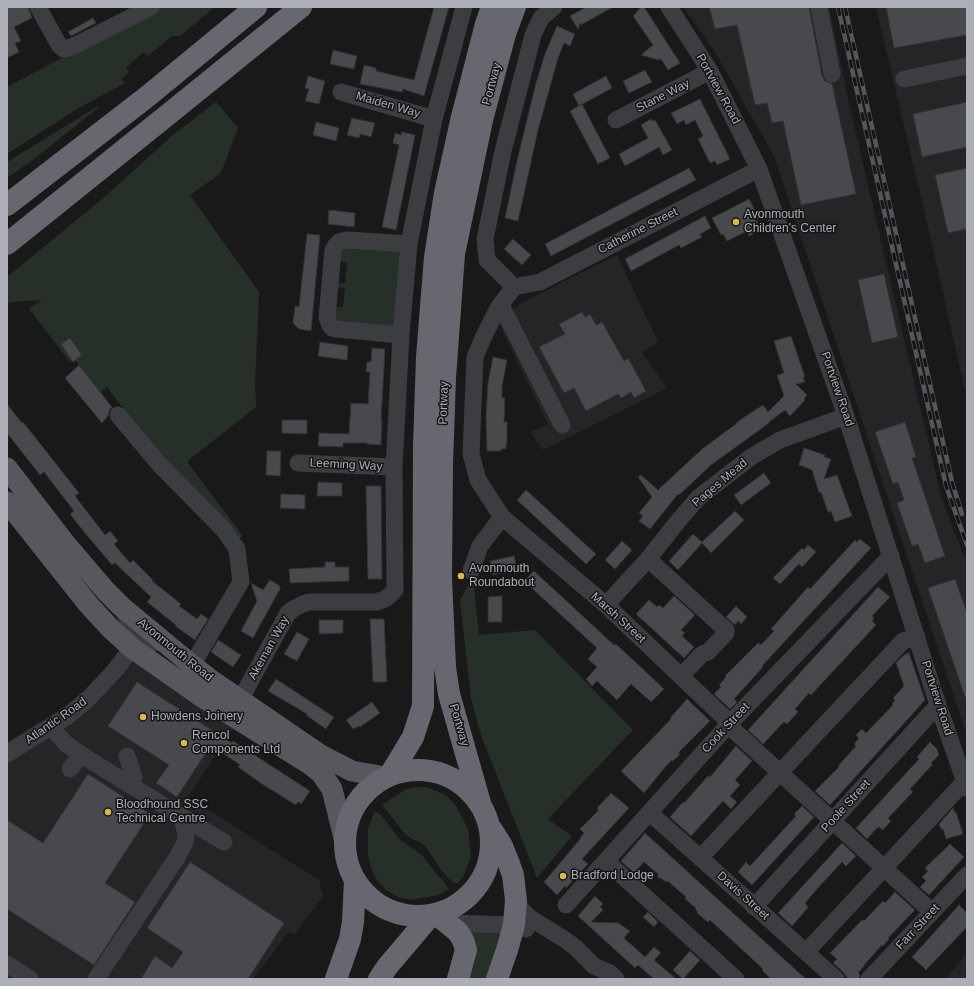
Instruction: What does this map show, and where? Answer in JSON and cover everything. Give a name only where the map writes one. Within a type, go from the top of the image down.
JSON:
[{"type":"highway","points":[[7,205],[148,96],[256,7]]},
{"type":"highway","points":[[7,244],[301,7]]},
{"type":"highway","name":"Portway","points":[[388,776],[413,737],[423,706],[424,446],[427,357],[435,257],[445,193],[462,117],[486,24],[492,7]]},
{"type":"highway","name":"Portway","points":[[480,803],[449,694],[445,667],[441,578],[442,466],[445,378],[454,254],[482,120],[505,34],[515,7]]},
{"type":"highway","points":[[379,979],[387,967],[438,917],[463,901],[474,891],[488,866],[491,852],[492,839],[490,827],[480,803],[469,790],[455,780],[440,773],[423,770],[412,770],[388,776],[368,789],[356,805],[348,823],[345,842],[347,862],[355,880],[375,902],[388,909],[409,915],[438,917],[458,932],[463,940],[466,950],[458,979]]},
{"type":"highway","points":[[490,827],[502,846],[513,875],[516,900],[514,925],[508,950],[497,979]]},
{"type":"highway","points":[[336,979],[350,939],[353,922],[355,880]]},
{"type":"main road","name":"Avonmouth Road","points":[[7,468],[64,542],[105,590],[122,607],[192,665],[211,680],[319,754],[352,771],[388,776]]},
{"type":"main road","name":"Avonmouth Road","points":[[7,502],[88,604],[110,628],[132,648],[199,695],[308,763],[321,773],[332,789],[345,842]]},
{"type":"street","points":[[38,7],[59,45],[64,49],[74,46],[150,7]]},
{"type":"street","points":[[394,468],[401,335],[409,244],[434,118],[464,7]]},
{"type":"street","points":[[470,571],[480,546],[502,517],[478,480],[471,454],[475,357],[483,338],[501,305],[514,287],[488,260],[485,239],[503,151],[533,36],[541,18],[554,7]]},
{"type":"street","name":"Portview Road","points":[[668,7],[710,71],[760,169],[846,416],[938,705],[966,785]]},
{"type":"street","points":[[819,7],[832,74]]},
{"type":"street","points":[[904,79],[967,66]]},
{"type":"street","name":"Stane Way","points":[[616,120],[710,71]]},
{"type":"street","name":"Maiden Way","points":[[341,92],[434,118]]},
{"type":"street","name":"Catherine Street","points":[[514,287],[540,282],[760,169]]},
{"type":"street","points":[[401,335],[336,329],[332,328],[327,318],[333,250],[336,244],[342,241],[409,244]]},
{"type":"street","points":[[501,305],[562,426]]},
{"type":"street","points":[[118,415],[160,465],[224,530],[237,550],[242,582],[192,665]]},
{"type":"street","name":"Pages Mead","points":[[606,606],[648,559],[698,498],[750,457],[780,440],[846,416]]},
{"type":"street","name":"Leeming Way","points":[[298,463],[394,468]]},
{"type":"street","name":"Akeman Way","points":[[240,700],[288,613],[292,609],[309,602],[377,602],[387,598],[395,590],[394,468]]},
{"type":"street","name":"Marsh Street","points":[[502,517],[606,606],[681,676],[780,774],[932,912]]},
{"type":"street","name":"Cook Street","points":[[566,905],[729,724],[891,556]]},
{"type":"street","points":[[648,559],[726,630],[726,633],[708,652],[702,654],[681,676]]},
{"type":"street","points":[[122,607],[132,631],[132,648],[149,643],[164,642]]},
{"type":"street","points":[[700,858],[903,641],[917,637]]},
{"type":"street","name":"Atlantic Road","points":[[7,754],[69,716],[90,697],[116,669],[132,648]]},
{"type":"street","name":"Poole Street","points":[[754,907],[938,705]]},
{"type":"street","points":[[51,727],[66,744],[80,754],[224,842]]},
{"type":"street","points":[[70,769],[80,754]]},
{"type":"street","points":[[127,756],[134,777],[129,784]]},
{"type":"street","points":[[806,952],[884,868],[966,785]]},
{"type":"street","name":"Davis Street","points":[[650,813],[836,979]]},
{"type":"street","points":[[96,979],[178,856],[185,842],[186,834],[179,815]]},
{"type":"street","points":[[606,861],[736,979]]},
{"type":"street","name":"Farr Street","points":[[869,979],[967,874]]},
{"type":"street","points":[[516,900],[525,914],[549,934],[576,948],[598,972],[610,973],[616,979]]},
{"type":"street","points":[[438,917],[514,925],[549,934]]},
{"type":"street","points":[[508,950],[528,936],[549,934]]},
{"type":"street","points":[[7,964],[30,979]]},
{"type":"shaded area","points":[[158,7],[215,7],[180,36],[172,36],[148,56],[143,52],[126,68],[129,72],[121,79],[125,83],[77,109],[7,154],[7,87]]},
{"type":"shaded area","points":[[683,7],[829,7],[850,108],[941,496],[967,565],[967,736],[774,156],[715,52]]},
{"type":"shaded area","points":[[876,7],[967,7],[967,400],[931,240]]},
{"type":"shaded area","points":[[216,102],[238,128],[221,173],[190,195],[259,292],[255,385],[256,407],[190,459],[188,463],[243,536],[234,543],[157,452],[107,387],[101,392],[74,359],[70,362],[29,309],[42,300],[10,302],[7,304],[7,277],[101,200],[174,134]]},
{"type":"shaded area","points":[[98,106],[98,108],[34,159],[7,178],[7,162]]},
{"type":"shaded area","points":[[338,247],[402,249],[396,328],[336,323],[332,307],[343,307],[345,288],[334,287],[334,283],[345,283],[347,262],[336,261]]},
{"type":"shaded area","points":[[617,255],[658,342],[642,352],[667,388],[543,450],[530,432],[548,424],[500,326],[510,311],[525,301]]},
{"type":"shaded area","points":[[473,576],[479,635],[535,630],[633,730],[548,819],[572,836],[537,878],[481,735],[471,698],[460,600]]},
{"type":"shaded area","points":[[120,650],[233,729],[188,797],[319,880],[323,897],[295,934],[289,932],[253,979],[7,979],[7,742],[87,691]]},
{"type":"shaded area","points":[[426,787],[446,795],[456,806],[468,829],[471,856],[463,877],[456,884],[451,881],[441,870],[426,847],[406,835],[382,805],[406,789]]},
{"type":"shaded area","points":[[375,811],[381,815],[400,840],[422,855],[449,889],[438,895],[411,900],[398,897],[386,890],[376,879],[371,868],[368,855],[368,828]]},
{"type":"shaded area","points":[[465,925],[503,927],[489,979],[466,979]]},
{"type":"shaded area","points":[[967,953],[967,979],[945,979]]},
{"type":"building","points":[[7,7],[28,7],[32,18],[14,27],[21,41],[15,43],[19,52],[7,58]]},
{"type":"building","points":[[434,7],[449,7],[424,96],[403,89],[402,92],[360,84],[364,65],[376,68],[376,71],[414,80]]},
{"type":"building","points":[[586,7],[613,7],[581,25],[580,23],[578,29],[570,16]]},
{"type":"building","points":[[641,7],[644,7],[680,63],[668,70],[661,59],[659,60],[641,55],[653,45],[633,16]]},
{"type":"building","points":[[709,7],[809,7],[822,76],[825,81],[832,84],[856,194],[801,205],[783,121],[772,123],[767,103],[755,105],[737,25],[715,29]]},
{"type":"building","points":[[886,7],[967,7],[967,35],[894,48]]},
{"type":"building","points":[[93,18],[96,23],[71,36],[68,32]]},
{"type":"building","points":[[557,26],[575,34],[570,46],[564,43],[558,58],[538,130],[518,221],[505,218],[536,83],[545,54]]},
{"type":"building","points":[[333,50],[357,56],[354,69],[330,64]]},
{"type":"building","points":[[645,70],[652,82],[629,93],[623,81]]},
{"type":"building","points":[[308,76],[325,81],[319,104],[305,101],[309,89],[305,88]]},
{"type":"building","points":[[606,76],[612,88],[579,106],[573,94]]},
{"type":"building","points":[[700,99],[730,159],[717,165],[715,161],[710,163],[698,139],[703,136],[695,120],[686,125],[684,120],[677,124],[671,113]]},
{"type":"building","points":[[967,102],[967,147],[922,157],[913,114]]},
{"type":"building","points":[[582,104],[610,158],[598,164],[570,111]]},
{"type":"building","points":[[352,118],[375,123],[371,137],[360,134],[359,138],[347,135]]},
{"type":"building","points":[[651,119],[652,121],[655,120],[672,150],[663,155],[659,147],[625,166],[619,154],[648,138],[641,125]]},
{"type":"building","points":[[316,122],[339,128],[336,141],[313,135]]},
{"type":"building","points":[[402,132],[415,135],[396,230],[382,227],[399,145],[393,143],[395,133],[401,135]]},
{"type":"building","points":[[689,168],[696,180],[551,256],[545,244]]},
{"type":"building","points":[[967,168],[967,229],[948,233],[935,175]]},
{"type":"building","name":"Avonmouth Children's Center","points":[[749,199],[759,218],[755,219],[761,230],[749,236],[747,231],[727,241],[723,234],[721,235],[712,218]]},
{"type":"building","points":[[329,210],[355,213],[354,227],[328,224]]},
{"type":"building","points":[[705,216],[711,228],[700,234],[702,237],[681,248],[679,245],[631,271],[625,259]]},
{"type":"building","points":[[307,234],[320,235],[311,331],[299,329],[293,323],[295,306],[299,307]]},
{"type":"building","points":[[513,239],[531,255],[522,265],[504,249]]},
{"type":"building","points":[[884,274],[898,337],[872,343],[858,280]]},
{"type":"building","points":[[582,312],[585,317],[590,314],[596,325],[602,322],[624,361],[628,358],[646,391],[634,398],[631,392],[621,398],[618,394],[586,411],[574,388],[564,393],[539,347],[565,334],[559,324]]},
{"type":"building","points":[[791,336],[805,377],[803,377],[805,382],[796,384],[807,395],[804,399],[805,400],[790,416],[785,410],[711,465],[679,495],[678,494],[650,529],[639,521],[643,516],[639,513],[652,497],[638,477],[641,475],[658,490],[702,449],[736,423],[763,405],[768,412],[784,396],[777,375],[784,373],[774,341]]},
{"type":"building","points":[[70,338],[82,355],[73,362],[61,344]]},
{"type":"building","points":[[320,342],[348,346],[347,360],[318,356]]},
{"type":"building","points":[[372,348],[385,349],[381,445],[367,443],[343,443],[343,447],[318,446],[319,433],[349,434],[351,403],[368,404],[370,372],[366,372],[367,362],[371,362]]},
{"type":"building","points":[[493,357],[507,360],[502,386],[502,398],[505,398],[504,422],[507,422],[507,443],[506,449],[501,449],[501,451],[487,451],[486,417],[488,383]]},
{"type":"building","points":[[79,365],[112,407],[108,416],[102,423],[65,378]]},
{"type":"building","points":[[7,404],[79,493],[75,496],[105,535],[110,531],[118,541],[114,544],[130,563],[133,560],[153,580],[152,581],[181,604],[179,606],[197,619],[201,614],[208,619],[195,640],[175,626],[176,625],[147,602],[151,597],[115,563],[112,565],[85,533],[70,514],[74,511],[44,472],[40,475],[7,433]]},
{"type":"building","points":[[282,420],[307,420],[307,434],[282,433]]},
{"type":"building","points":[[905,422],[916,457],[912,458],[945,556],[925,563],[918,544],[912,546],[897,503],[904,500],[898,482],[893,484],[875,432]]},
{"type":"building","points":[[804,448],[825,455],[824,457],[831,459],[824,479],[837,475],[852,516],[835,522],[831,511],[828,512],[821,492],[819,493],[812,470],[799,465]]},
{"type":"building","points":[[267,451],[281,451],[280,476],[266,475]]},
{"type":"building","points":[[764,473],[771,483],[741,505],[734,495]]},
{"type":"building","points":[[318,482],[342,483],[342,496],[317,496]]},
{"type":"building","points":[[366,486],[381,486],[382,579],[368,579]]},
{"type":"building","points":[[526,490],[596,554],[586,564],[517,500]]},
{"type":"building","points":[[281,494],[305,495],[305,509],[280,508]]},
{"type":"building","points":[[735,511],[744,520],[711,553],[702,543],[678,570],[669,561],[693,534],[702,542]]},
{"type":"building","points":[[860,539],[871,548],[762,666],[763,667],[734,699],[737,702],[730,709],[714,694],[721,687],[719,685],[726,677],[725,676],[758,643],[761,645],[774,631],[771,629],[808,587],[810,589],[855,540],[857,542]]},
{"type":"building","points":[[622,541],[632,550],[615,569],[605,560]]},
{"type":"building","points":[[808,545],[816,552],[802,567],[799,564],[780,584],[773,578],[802,548],[804,550]]},
{"type":"building","points":[[514,556],[517,569],[493,575],[490,561]]},
{"type":"building","points":[[325,562],[335,562],[335,567],[349,567],[349,581],[290,583],[289,569],[325,567]]},
{"type":"building","points":[[534,571],[664,689],[651,702],[631,684],[617,700],[597,681],[592,686],[586,679],[597,667],[588,659],[597,648],[524,581]]},
{"type":"building","points":[[955,579],[967,613],[967,697],[965,697],[928,588]]},
{"type":"building","points":[[270,580],[280,586],[280,589],[253,638],[241,631],[257,601],[251,583],[263,590]]},
{"type":"building","points":[[878,587],[890,597],[872,616],[874,618],[872,621],[876,625],[811,695],[809,693],[795,709],[798,712],[787,724],[784,722],[763,744],[748,730]]},
{"type":"building","points":[[502,596],[502,622],[488,622],[488,597]]},
{"type":"building","points":[[674,596],[695,615],[681,630],[685,633],[682,636],[694,647],[684,658],[636,614],[649,600],[657,607],[659,605],[663,608]]},
{"type":"building","points":[[736,606],[747,617],[741,624],[738,621],[735,625],[726,617]]},
{"type":"building","points":[[370,619],[384,619],[387,682],[373,682]]},
{"type":"building","points":[[319,620],[343,620],[343,633],[319,634]]},
{"type":"building","points":[[297,632],[309,639],[297,661],[284,654]]},
{"type":"building","points":[[218,640],[241,655],[233,667],[211,652]]},
{"type":"building","points":[[909,653],[925,700],[830,805],[815,791],[839,767],[838,766],[856,746],[854,744],[859,738],[856,735],[862,729],[866,733],[893,705],[892,704],[895,700],[893,698],[904,686],[896,663],[904,655]]},
{"type":"building","points":[[276,679],[334,717],[326,729],[306,715],[307,714],[268,691]]},
{"type":"building","points":[[137,682],[232,743],[233,741],[310,791],[301,804],[298,802],[296,805],[262,784],[238,767],[240,765],[211,745],[177,797],[156,783],[169,765],[108,726]]},
{"type":"building","points":[[687,699],[710,721],[678,753],[680,754],[666,766],[644,793],[621,771],[671,719],[670,718]]},
{"type":"building","points":[[372,702],[380,713],[360,727],[359,726],[353,729],[346,720]]},
{"type":"building","points":[[930,742],[937,749],[939,755],[931,763],[933,764],[910,789],[913,792],[888,818],[891,821],[883,830],[879,827],[877,828],[867,839],[856,828],[919,759],[917,757]]},
{"type":"building","points":[[736,746],[752,761],[735,780],[740,785],[730,796],[737,802],[731,809],[723,801],[691,836],[670,817],[708,776],[710,777]]},
{"type":"building","points":[[88,774],[150,814],[105,883],[135,902],[94,965],[7,909],[7,820],[43,843]]},
{"type":"building","points":[[611,793],[629,808],[582,859],[588,864],[566,888],[565,886],[557,895],[544,882],[581,838],[584,833],[580,829],[599,810],[597,808]]},
{"type":"building","points":[[802,806],[814,817],[752,885],[738,872],[746,862],[750,866],[796,816],[794,814]]},
{"type":"building","points":[[953,808],[955,813],[956,812],[963,834],[946,839],[943,829],[941,829],[939,824]]},
{"type":"building","points":[[645,833],[806,979],[771,979],[762,970],[763,969],[710,920],[708,922],[697,913],[696,908],[685,899],[686,897],[669,882],[658,878],[658,874],[644,862],[634,873],[621,861]]},
{"type":"building","points":[[842,843],[856,856],[846,866],[842,862],[817,889],[805,903],[808,907],[807,909],[792,926],[778,913]]},
{"type":"building","points":[[950,844],[964,857],[929,895],[920,887],[926,881],[922,877],[928,871],[925,868]]},
{"type":"building","points":[[190,862],[284,923],[248,979],[141,979],[155,956],[172,968],[183,952],[147,928]]},
{"type":"building","points":[[895,892],[915,910],[864,965],[858,973],[860,975],[859,979],[848,979],[833,963],[837,959],[830,953],[862,920],[864,921],[883,901],[885,903]]},
{"type":"building","points":[[595,896],[603,904],[600,907],[603,910],[591,922],[618,923],[630,931],[624,938],[645,957],[654,947],[661,953],[654,960],[676,979],[654,979],[638,965],[635,968],[578,916]]},
{"type":"building","points":[[959,905],[967,913],[967,927],[926,970],[912,957]]},
{"type":"building","points":[[648,912],[658,922],[654,927],[643,917]]},
{"type":"building","points":[[690,951],[700,960],[683,979],[673,970]]},
{"type":"railway","points":[[838,7],[946,486],[967,545]]},
{"type":"railway","points":[[845,7],[952,482],[962,514]]},
{"type":"place","name":"Avonmouth Children's Center","points":[[736,222]]},
{"type":"place","name":"Avonmouth Roundabout","points":[[461,576]]},
{"type":"place","name":"Howdens Joinery","points":[[143,717]]},
{"type":"place","name":"Rencol Components Ltd","points":[[184,743]]},
{"type":"place","name":"Bloodhound SSC Technical Centre","points":[[108,812]]},
{"type":"place","name":"Bradford Lodge","points":[[563,876]]}]
